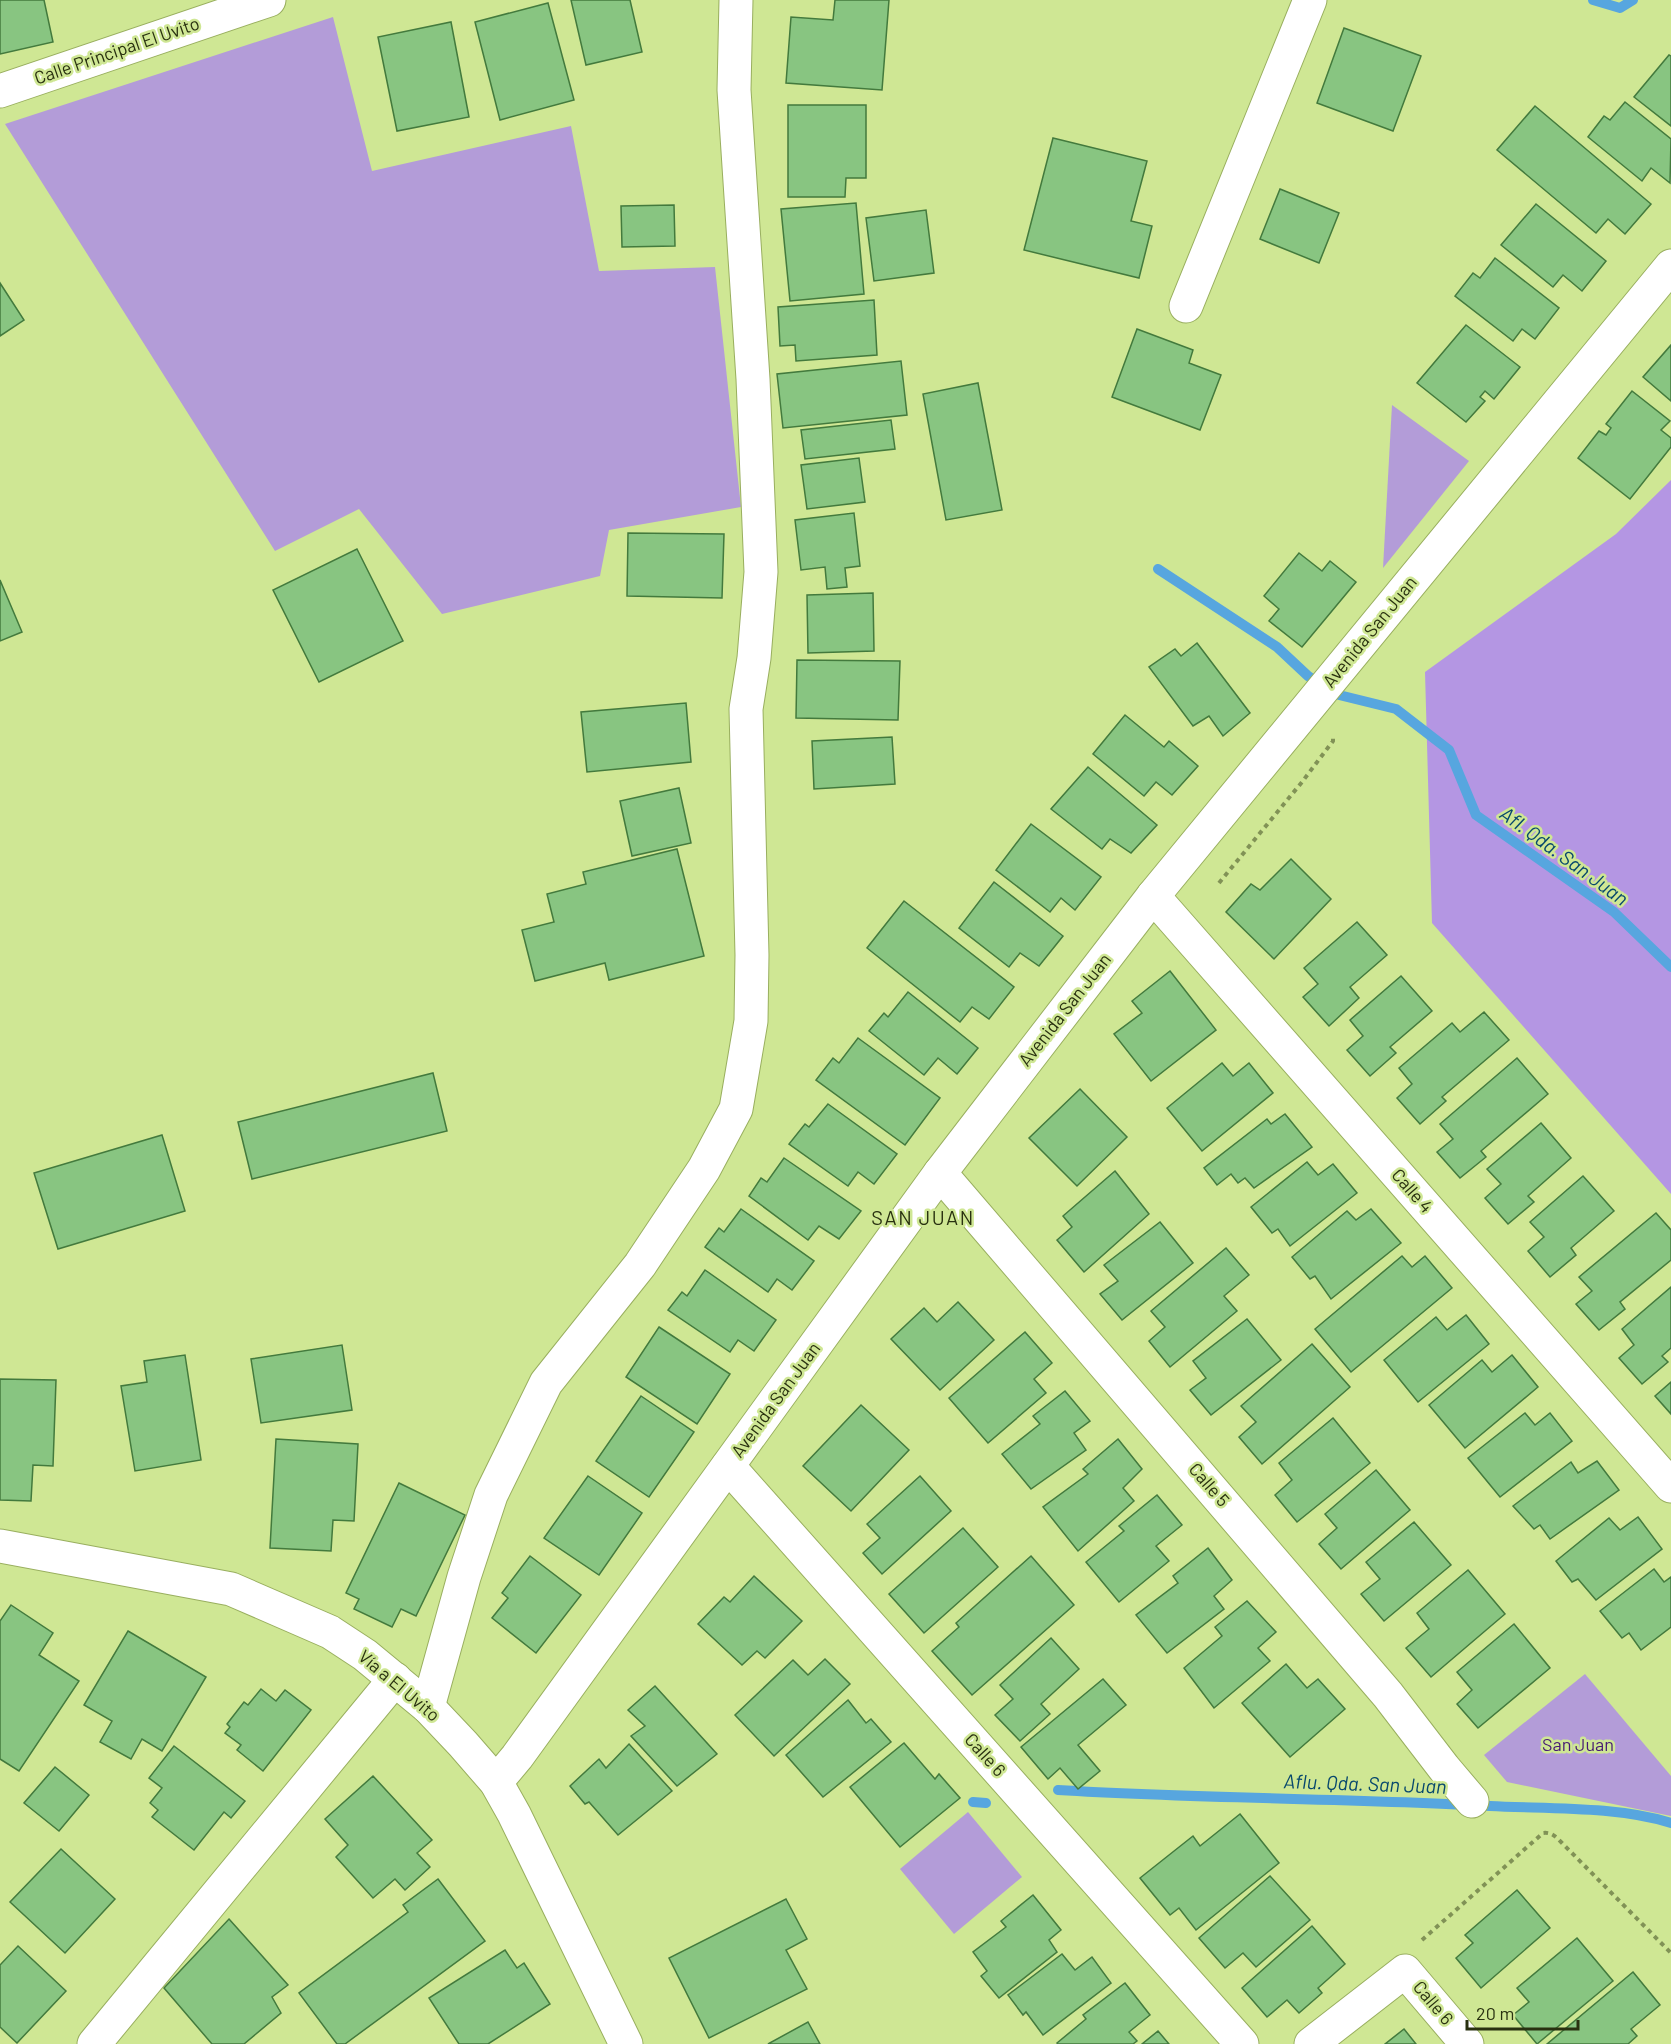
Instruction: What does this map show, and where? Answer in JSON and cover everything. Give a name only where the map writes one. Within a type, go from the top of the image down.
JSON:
[{"type":"street","name":"Calle Principal El Uvito","points":[[0,91],[269,0]]},
{"type":"street","points":[[428,1707],[464,1577],[491,1495],[546,1383],[640,1265],[704,1169],[736,1109],[751,1021],[752,956],[746,709],[754,658],[761,572],[752,368],[734,90],[735,0]]},
{"type":"street","points":[[1186,306],[1310,0]]},
{"type":"street","name":"Avenida San Juan","points":[[496,1782],[524,1748],[940,1173],[1153,896],[1671,266]]},
{"type":"street","name":"Calle 4","points":[[1153,896],[1671,1486]]},
{"type":"street","name":"Calle 5","points":[[940,1173],[1388,1695],[1472,1801]]},
{"type":"street","name":"Calle 6","points":[[728,1466],[1242,2044]]},
{"type":"street","name":"Vía a El Uvito","points":[[0,1546],[231,1589],[330,1632],[365,1655],[428,1707],[496,1782],[514,1814],[626,2044]]},
{"type":"street","points":[[94,2044],[395,1679]]},
{"type":"street","name":"Calle 6","points":[[1311,2044],[1405,1971],[1467,2044]]},
{"type":"path","points":[[1220,883],[1321,758],[1333,741],[1334,731]]},
{"type":"path","points":[[1415,1946],[1543,1833],[1548,1832],[1554,1835],[1671,1953]]},
{"type":"green space","points":[[333,17],[372,171],[571,126],[599,271],[715,267],[741,507],[609,530],[600,576],[442,614],[359,509],[275,551],[5,124]]},
{"type":"green space","points":[[1392,405],[1469,461],[1383,568]]},
{"type":"green space","name":"San Juan","points":[[1585,1674],[1671,1776],[1671,1816],[1507,1782],[1484,1755]]},
{"type":"green space","points":[[968,1812],[1022,1877],[954,1934],[900,1869]]},
{"type":"shaded area","points":[[1671,480],[1671,1194],[1432,923],[1425,672],[1616,534]]},
{"type":"building","points":[[0,0],[44,0],[53,42],[0,54]]},
{"type":"building","points":[[571,0],[630,0],[642,52],[586,65]]},
{"type":"building","points":[[835,0],[889,0],[882,90],[786,83],[791,17],[833,20]]},
{"type":"building","points":[[548,3],[574,100],[500,120],[475,22]]},
{"type":"building","points":[[451,22],[469,117],[397,131],[378,37]]},
{"type":"building","points":[[1344,28],[1421,56],[1393,131],[1317,103]]},
{"type":"building","points":[[1669,55],[1671,56],[1671,126],[1634,97]]},
{"type":"building","points":[[1625,102],[1671,139],[1670,183],[1651,168],[1642,181],[1588,137],[1604,116],[1610,120]]},
{"type":"building","points":[[788,105],[866,105],[866,178],[846,178],[845,197],[788,197]]},
{"type":"building","points":[[1535,106],[1651,204],[1625,234],[1608,219],[1596,233],[1497,150]]},
{"type":"building","points":[[1053,138],[1147,161],[1131,221],[1152,226],[1139,278],[1024,250]]},
{"type":"building","points":[[1280,189],[1339,213],[1319,263],[1260,239]]},
{"type":"building","points":[[856,203],[864,294],[790,301],[781,209]]},
{"type":"building","points":[[1536,204],[1606,261],[1582,291],[1563,275],[1553,287],[1501,245]]},
{"type":"building","points":[[674,205],[675,246],[622,247],[621,206]]},
{"type":"building","points":[[926,210],[934,273],[874,281],[866,218]]},
{"type":"building","points":[[1495,258],[1559,308],[1535,339],[1522,329],[1513,341],[1455,296],[1473,273],[1480,278]]},
{"type":"building","points":[[0,283],[24,320],[0,336]]},
{"type":"building","points":[[874,300],[877,355],[796,361],[795,345],[780,346],[778,307]]},
{"type":"building","points":[[1466,325],[1520,367],[1494,399],[1485,391],[1480,397],[1485,401],[1466,422],[1417,383]]},
{"type":"building","points":[[1137,329],[1193,350],[1189,363],[1221,375],[1200,430],[1112,397]]},
{"type":"building","points":[[1671,345],[1671,401],[1643,377]]},
{"type":"building","points":[[901,361],[907,415],[783,428],[777,374]]},
{"type":"building","points":[[978,383],[1002,510],[946,520],[923,394]]},
{"type":"building","points":[[1632,391],[1670,421],[1661,430],[1671,438],[1671,447],[1630,499],[1578,458],[1599,431],[1606,435],[1611,428],[1606,424]]},
{"type":"building","points":[[891,420],[895,449],[805,459],[801,430]]},
{"type":"building","points":[[859,458],[865,502],[807,509],[801,465]]},
{"type":"building","points":[[854,513],[860,566],[845,568],[847,587],[827,589],[825,567],[801,570],[795,520]]},
{"type":"building","points":[[628,533],[724,534],[722,598],[627,596]]},
{"type":"building","points":[[357,549],[403,641],[319,682],[273,590]]},
{"type":"building","points":[[1299,553],[1322,571],[1330,561],[1356,582],[1302,647],[1269,621],[1279,609],[1264,596]]},
{"type":"building","points":[[0,580],[22,632],[0,641]]},
{"type":"building","points":[[873,593],[874,651],[808,653],[807,595]]},
{"type":"building","points":[[1197,643],[1250,713],[1223,736],[1209,716],[1193,726],[1149,667],[1175,649],[1181,656]]},
{"type":"building","points":[[797,660],[900,661],[898,720],[796,718]]},
{"type":"building","points":[[686,703],[691,762],[587,772],[581,712]]},
{"type":"building","points":[[1125,715],[1164,747],[1169,741],[1198,766],[1172,795],[1156,782],[1144,796],[1093,754]]},
{"type":"building","points":[[892,737],[895,784],[814,789],[812,741]]},
{"type":"building","points":[[1088,767],[1157,825],[1131,853],[1110,839],[1102,849],[1051,809]]},
{"type":"building","points":[[679,788],[691,843],[632,856],[620,801]]},
{"type":"building","points":[[1031,824],[1101,877],[1075,910],[1061,898],[1050,912],[996,870]]},
{"type":"building","points":[[677,849],[704,956],[609,980],[605,963],[535,981],[522,930],[554,922],[547,894],[586,884],[583,872]]},
{"type":"building","points":[[1291,859],[1331,899],[1274,959],[1226,912],[1251,884],[1260,890]]},
{"type":"building","points":[[994,882],[1063,936],[1039,966],[1020,953],[1009,967],[959,928]]},
{"type":"building","points":[[904,901],[1014,987],[989,1019],[972,1007],[960,1022],[867,948]]},
{"type":"building","points":[[1357,922],[1387,955],[1350,987],[1359,998],[1329,1026],[1303,997],[1318,984],[1304,968]]},
{"type":"building","points":[[1170,971],[1216,1030],[1151,1081],[1114,1034],[1142,1013],[1132,1001]]},
{"type":"building","points":[[1401,976],[1432,1011],[1390,1047],[1396,1053],[1370,1076],[1347,1050],[1363,1036],[1350,1020]]},
{"type":"building","points":[[908,992],[978,1048],[957,1074],[938,1058],[924,1075],[869,1031],[884,1013],[888,1017]]},
{"type":"building","points":[[1484,1012],[1509,1040],[1442,1097],[1446,1101],[1420,1124],[1397,1098],[1412,1084],[1399,1068],[1452,1023],[1460,1032]]},
{"type":"building","points":[[858,1038],[940,1098],[905,1145],[816,1080],[833,1058],[839,1063]]},
{"type":"building","points":[[1517,1058],[1548,1094],[1481,1151],[1486,1157],[1460,1178],[1437,1152],[1453,1139],[1440,1124]]},
{"type":"building","points":[[1222,1063],[1233,1076],[1249,1063],[1273,1093],[1202,1151],[1167,1108]]},
{"type":"building","points":[[433,1073],[447,1131],[252,1179],[238,1122]]},
{"type":"building","points":[[1080,1089],[1127,1137],[1077,1186],[1029,1138]]},
{"type":"building","points":[[828,1104],[897,1154],[874,1184],[858,1172],[848,1186],[789,1144],[805,1124],[809,1127]]},
{"type":"building","points":[[1285,1114],[1312,1147],[1254,1188],[1245,1178],[1238,1183],[1231,1174],[1217,1185],[1204,1168],[1267,1119],[1271,1124]]},
{"type":"building","points":[[1541,1123],[1571,1158],[1528,1196],[1534,1202],[1508,1224],[1485,1198],[1501,1184],[1487,1169]]},
{"type":"building","points":[[162,1135],[185,1211],[58,1249],[34,1173]]},
{"type":"building","points":[[784,1158],[861,1211],[839,1239],[819,1226],[808,1240],[749,1196],[761,1178],[767,1182]]},
{"type":"building","points":[[1307,1162],[1318,1175],[1333,1164],[1357,1193],[1290,1246],[1278,1229],[1272,1233],[1251,1207]]},
{"type":"building","points":[[1115,1171],[1149,1214],[1084,1272],[1057,1240],[1072,1227],[1063,1216]]},
{"type":"building","points":[[1583,1176],[1614,1211],[1571,1248],[1576,1255],[1550,1277],[1528,1251],[1544,1237],[1530,1222]]},
{"type":"building","points":[[741,1209],[814,1261],[792,1290],[777,1279],[768,1292],[705,1247],[719,1228],[724,1232]]},
{"type":"building","points":[[1371,1209],[1401,1243],[1331,1299],[1315,1276],[1310,1279],[1292,1257],[1347,1211],[1356,1220]]},
{"type":"building","points":[[1656,1213],[1671,1230],[1671,1260],[1620,1302],[1625,1309],[1599,1330],[1576,1304],[1592,1291],[1579,1277]]},
{"type":"building","points":[[1160,1222],[1193,1263],[1122,1320],[1100,1294],[1118,1281],[1104,1265]]},
{"type":"building","points":[[1226,1248],[1249,1275],[1224,1296],[1237,1311],[1170,1367],[1149,1341],[1165,1327],[1151,1311]]},
{"type":"building","points":[[1402,1256],[1412,1267],[1425,1256],[1452,1288],[1351,1372],[1315,1329]]},
{"type":"building","points":[[705,1270],[776,1320],[754,1351],[738,1340],[730,1352],[668,1310],[682,1292],[687,1296]]},
{"type":"building","points":[[1671,1287],[1671,1348],[1662,1356],[1668,1362],[1642,1384],[1619,1358],[1634,1345],[1622,1329]]},
{"type":"building","points":[[958,1302],[994,1340],[940,1390],[891,1339],[924,1308],[937,1322]]},
{"type":"building","points":[[1466,1315],[1489,1344],[1418,1402],[1384,1360],[1436,1317],[1447,1330]]},
{"type":"building","points":[[1247,1319],[1281,1360],[1211,1415],[1190,1390],[1206,1378],[1193,1361]]},
{"type":"building","points":[[659,1327],[730,1374],[697,1424],[626,1377]]},
{"type":"building","points":[[1025,1332],[1052,1363],[1034,1379],[1046,1393],[988,1443],[949,1398]]},
{"type":"building","points":[[1312,1344],[1350,1387],[1262,1464],[1239,1437],[1256,1422],[1241,1406]]},
{"type":"building","points":[[342,1345],[352,1410],[261,1423],[251,1359]]},
{"type":"building","points":[[185,1355],[201,1460],[135,1471],[121,1386],[147,1382],[144,1361]]},
{"type":"building","points":[[1512,1355],[1538,1387],[1465,1448],[1429,1405],[1482,1360],[1492,1372]]},
{"type":"building","points":[[0,1379],[56,1380],[53,1466],[33,1465],[31,1501],[0,1500]]},
{"type":"building","points":[[1671,1382],[1671,1414],[1655,1396]]},
{"type":"building","points":[[1065,1391],[1090,1421],[1074,1433],[1086,1450],[1031,1489],[1002,1454],[1040,1424],[1033,1416]]},
{"type":"building","points":[[641,1396],[694,1432],[649,1497],[596,1461]]},
{"type":"building","points":[[861,1405],[909,1450],[851,1511],[803,1466]]},
{"type":"building","points":[[1525,1413],[1535,1425],[1550,1413],[1572,1441],[1500,1497],[1468,1458]]},
{"type":"building","points":[[1333,1418],[1370,1463],[1297,1522],[1275,1495],[1292,1480],[1279,1463]]},
{"type":"building","points":[[276,1439],[358,1444],[354,1521],[333,1520],[331,1551],[270,1548]]},
{"type":"building","points":[[1118,1439],[1142,1469],[1123,1488],[1134,1501],[1078,1551],[1043,1507],[1088,1474],[1083,1469]]},
{"type":"building","points":[[1597,1461],[1619,1490],[1550,1539],[1540,1525],[1534,1529],[1513,1506],[1571,1462],[1578,1473]]},
{"type":"building","points":[[1376,1470],[1410,1510],[1341,1569],[1319,1544],[1337,1528],[1325,1514]]},
{"type":"building","points":[[588,1476],[642,1513],[599,1575],[544,1538]]},
{"type":"building","points":[[920,1476],[951,1511],[882,1574],[863,1553],[880,1538],[867,1524]]},
{"type":"building","points":[[399,1483],[465,1515],[416,1616],[401,1609],[392,1627],[354,1609],[359,1599],[346,1593]]},
{"type":"building","points":[[1157,1495],[1182,1525],[1156,1546],[1169,1561],[1119,1602],[1086,1562],[1124,1531],[1119,1526]]},
{"type":"building","points":[[1638,1517],[1662,1549],[1596,1600],[1578,1579],[1572,1582],[1556,1561],[1609,1518],[1620,1530]]},
{"type":"building","points":[[1414,1522],[1451,1565],[1384,1621],[1361,1594],[1380,1579],[1366,1562]]},
{"type":"building","points":[[963,1528],[998,1567],[924,1633],[889,1594]]},
{"type":"building","points":[[1208,1548],[1232,1580],[1214,1596],[1224,1609],[1167,1653],[1136,1615],[1178,1583],[1173,1576]]},
{"type":"building","points":[[530,1556],[581,1595],[536,1653],[492,1618],[508,1598],[502,1593]]},
{"type":"building","points":[[1031,1556],[1074,1605],[972,1695],[932,1651],[959,1627],[956,1623]]},
{"type":"building","points":[[1654,1569],[1664,1582],[1671,1577],[1671,1627],[1641,1650],[1629,1633],[1622,1638],[1600,1611]]},
{"type":"building","points":[[1468,1570],[1505,1614],[1431,1677],[1406,1648],[1429,1629],[1417,1613]]},
{"type":"building","points":[[754,1576],[802,1621],[765,1658],[757,1651],[742,1665],[698,1624],[724,1597],[730,1602]]},
{"type":"building","points":[[1247,1601],[1276,1632],[1258,1648],[1270,1661],[1214,1708],[1184,1668],[1222,1636],[1215,1627]]},
{"type":"building","points":[[11,1605],[53,1633],[39,1655],[79,1681],[19,1771],[0,1759],[0,1621]]},
{"type":"building","points":[[1514,1624],[1550,1668],[1478,1728],[1457,1704],[1472,1690],[1457,1672]]},
{"type":"building","points":[[128,1631],[206,1677],[162,1751],[142,1739],[131,1759],[100,1742],[112,1721],[84,1705]]},
{"type":"building","points":[[1051,1638],[1079,1669],[1041,1704],[1050,1714],[1020,1741],[995,1715],[1013,1699],[1000,1685]]},
{"type":"building","points":[[825,1659],[850,1684],[774,1756],[735,1715],[793,1660],[808,1675]]},
{"type":"building","points":[[1286,1664],[1307,1688],[1318,1679],[1345,1709],[1290,1757],[1242,1703]]},
{"type":"building","points":[[1103,1679],[1126,1705],[1078,1745],[1100,1771],[1078,1789],[1060,1768],[1048,1779],[1021,1747]]},
{"type":"building","points":[[655,1686],[717,1754],[677,1786],[631,1736],[645,1726],[628,1710]]},
{"type":"building","points":[[261,1689],[276,1701],[285,1690],[311,1710],[263,1771],[237,1750],[241,1745],[225,1733],[230,1727],[227,1724],[244,1702],[248,1705]]},
{"type":"building","points":[[848,1700],[866,1723],[871,1719],[891,1742],[823,1797],[786,1755]]},
{"type":"building","points":[[904,1743],[935,1779],[939,1774],[960,1798],[900,1847],[850,1787]]},
{"type":"building","points":[[629,1744],[672,1791],[618,1835],[589,1802],[585,1804],[570,1786],[599,1759],[606,1768]]},
{"type":"building","points":[[174,1746],[245,1801],[231,1818],[224,1812],[194,1850],[152,1817],[158,1810],[150,1803],[162,1788],[149,1778]]},
{"type":"building","points":[[55,1767],[89,1795],[59,1831],[24,1803]]},
{"type":"building","points":[[373,1776],[432,1840],[417,1853],[430,1867],[405,1890],[395,1879],[373,1898],[336,1857],[348,1845],[325,1819]]},
{"type":"building","points":[[1240,1814],[1279,1863],[1196,1930],[1179,1908],[1170,1915],[1140,1878],[1193,1836],[1200,1846]]},
{"type":"building","points":[[61,1849],[115,1899],[65,1953],[10,1902]]},
{"type":"building","points":[[1270,1876],[1310,1920],[1256,1967],[1243,1953],[1225,1968],[1199,1938]]},
{"type":"building","points":[[438,1879],[485,1941],[345,2044],[337,2044],[299,1993],[408,1912],[403,1905]]},
{"type":"building","points":[[1517,1890],[1550,1928],[1481,1988],[1456,1958],[1473,1943],[1465,1935]]},
{"type":"building","points":[[1033,1895],[1061,1930],[1049,1940],[1057,1952],[999,1998],[981,1976],[987,1971],[973,1952],[1006,1927],[1001,1921]]},
{"type":"building","points":[[786,1899],[807,1939],[786,1950],[807,1989],[709,2038],[669,1958]]},
{"type":"building","points":[[229,1919],[288,1985],[272,1997],[281,2013],[244,2044],[212,2044],[164,1988]]},
{"type":"building","points":[[1312,1926],[1345,1964],[1318,1988],[1322,1993],[1299,2013],[1287,2000],[1267,2017],[1242,1988]]},
{"type":"building","points":[[1577,1938],[1613,1981],[1537,2044],[1513,2015],[1529,2002],[1517,1988]]},
{"type":"building","points":[[18,1946],[66,1991],[17,2043],[0,2027],[0,1965]]},
{"type":"building","points":[[505,1950],[517,1968],[524,1963],[550,2004],[488,2044],[459,2044],[429,1998]]},
{"type":"building","points":[[1062,1954],[1075,1970],[1092,1957],[1111,1983],[1043,2035],[1026,2012],[1023,2015],[1008,1995]]},
{"type":"building","points":[[1633,1972],[1660,2005],[1631,2029],[1637,2036],[1628,2044],[1547,2044]]},
{"type":"building","points":[[1125,1983],[1150,2015],[1129,2032],[1137,2041],[1133,2044],[1057,2043],[1086,2019],[1083,2015]]},
{"type":"building","points":[[808,2022],[820,2044],[768,2044]]},
{"type":"building","points":[[1404,2029],[1416,2044],[1385,2044]]},
{"type":"building","points":[[1158,2031],[1169,2044],[1142,2044]]},
{"type":"waterway","name":"Aflu. Qda. San Juan","points":[[1593,0],[1620,8],[1633,0]]},
{"type":"waterway","name":"Afl. Qda. San Juan","points":[[1158,569],[1277,647],[1308,676],[1335,694],[1396,709],[1449,750],[1476,815],[1614,912],[1671,967]]},
{"type":"waterway","name":"Aflu. Qda. San Juan","points":[[1058,1790],[1582,1809],[1628,1814],[1671,1823]]},
{"type":"waterway","name":"Aflu. Qda. San Juan","points":[[973,1802],[986,1803]]},
{"type":"district","name":"SAN JUAN","points":[[923,1218]]}]
